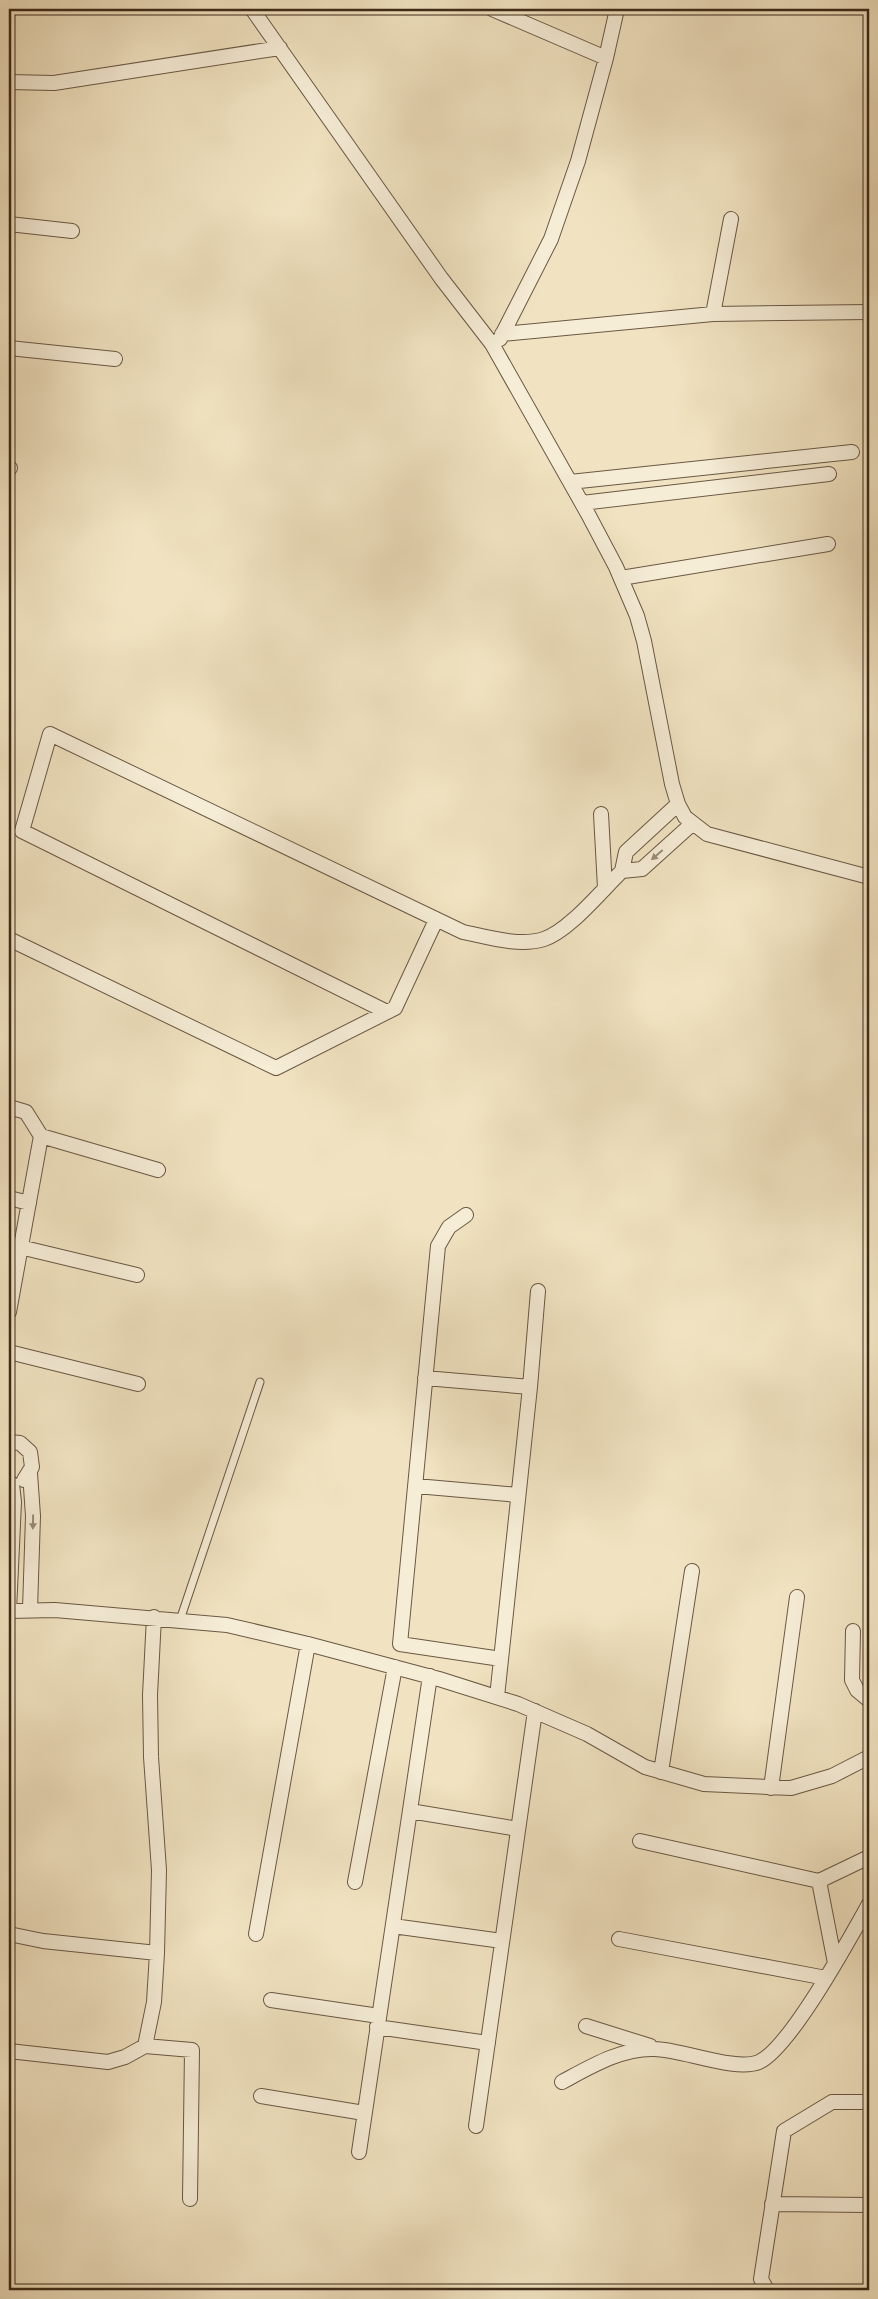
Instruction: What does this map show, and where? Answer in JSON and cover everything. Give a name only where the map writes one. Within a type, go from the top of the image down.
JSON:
[{"type":"street","points":[[252,9],[441,278],[495,348],[582,503],[621,578],[637,616],[644,641],[678,804],[685,817],[707,834],[869,877]]},
{"type":"street","points":[[492,9],[606,58]]},
{"type":"street","points":[[495,348],[552,239],[578,161],[618,9]]},
{"type":"street","points":[[9,82],[54,83],[280,48]]},
{"type":"street","points":[[713,314],[731,219]]},
{"type":"street","points":[[9,224],[72,231]]},
{"type":"street","points":[[502,334],[713,314],[869,312]]},
{"type":"street","points":[[9,348],[115,359]]},
{"type":"street","points":[[570,482],[852,452]]},
{"type":"street","points":[[582,503],[829,474]]},
{"type":"street","points":[[621,578],[828,544]]},
{"type":"street","points":[[387,1012],[22,831],[50,734],[436,920],[463,932],[513,941],[543,940],[561,932],[622,871],[626,852],[678,804]]},
{"type":"street","points":[[601,814],[604,888]]},
{"type":"street","points":[[622,871],[642,869],[694,823]]},
{"type":"street","points":[[9,939],[276,1068],[395,1008],[436,920]]},
{"type":"street","points":[[9,1107],[26,1112],[41,1136],[158,1170]]},
{"type":"street","points":[[9,1312],[11,1286],[41,1136]]},
{"type":"street","points":[[9,1198],[28,1203]]},
{"type":"street","points":[[466,1215],[449,1227],[438,1246],[400,1644],[501,1659]]},
{"type":"street","points":[[20,1247],[137,1276]]},
{"type":"street","points":[[497,1697],[530,1387],[538,1291]]},
{"type":"street","points":[[9,1352],[138,1384]]},
{"type":"street","points":[[425,1378],[530,1387]]},
{"type":"street","points":[[9,1439],[20,1443],[30,1452],[33,1459],[30,1473],[33,1516],[30,1610]]},
{"type":"street","points":[[30,1473],[19,1483],[10,1484],[14,1502],[9,1611],[55,1610],[154,1617],[227,1625],[308,1644],[430,1676],[497,1697],[535,1711],[587,1734],[645,1767],[704,1784],[791,1788],[832,1776],[869,1757]]},
{"type":"street","points":[[416,1486],[518,1495]]},
{"type":"street","points":[[661,1772],[692,1571]]},
{"type":"street","points":[[771,1788],[797,1597]]},
{"type":"street","points":[[145,2046],[154,2002],[160,1870],[151,1756],[150,1695],[154,1617]]},
{"type":"street","points":[[853,1631],[852,1680],[857,1690],[869,1700]]},
{"type":"street","points":[[256,1934],[308,1644]]},
{"type":"street","points":[[355,1882],[395,1667]]},
{"type":"street","points":[[359,2152],[430,1676]]},
{"type":"street","points":[[476,2126],[535,1711]]},
{"type":"street","points":[[410,1811],[518,1829]]},
{"type":"street","points":[[640,1841],[819,1881],[869,1857]]},
{"type":"street","points":[[819,1881],[835,1963]]},
{"type":"street","points":[[562,2082],[596,2064],[627,2051],[654,2048],[731,2063],[752,2065],[759,2062],[775,2051],[783,2042],[826,1978],[869,1904]]},
{"type":"street","points":[[393,1926],[502,1941]]},
{"type":"street","points":[[9,1934],[43,1941],[157,1953]]},
{"type":"street","points":[[619,1939],[826,1978]]},
{"type":"street","points":[[271,2000],[488,2042]]},
{"type":"street","points":[[586,2026],[663,2050]]},
{"type":"street","points":[[9,2051],[108,2062],[125,2057],[145,2046],[192,2050],[190,2199]]},
{"type":"street","points":[[261,2096],[364,2113]]},
{"type":"street","points":[[767,2290],[761,2279],[784,2130],[832,2102],[869,2102]]},
{"type":"street","points":[[772,2204],[869,2205]]},
{"type":"lane","points":[[180,1620],[260,1382]]}]
